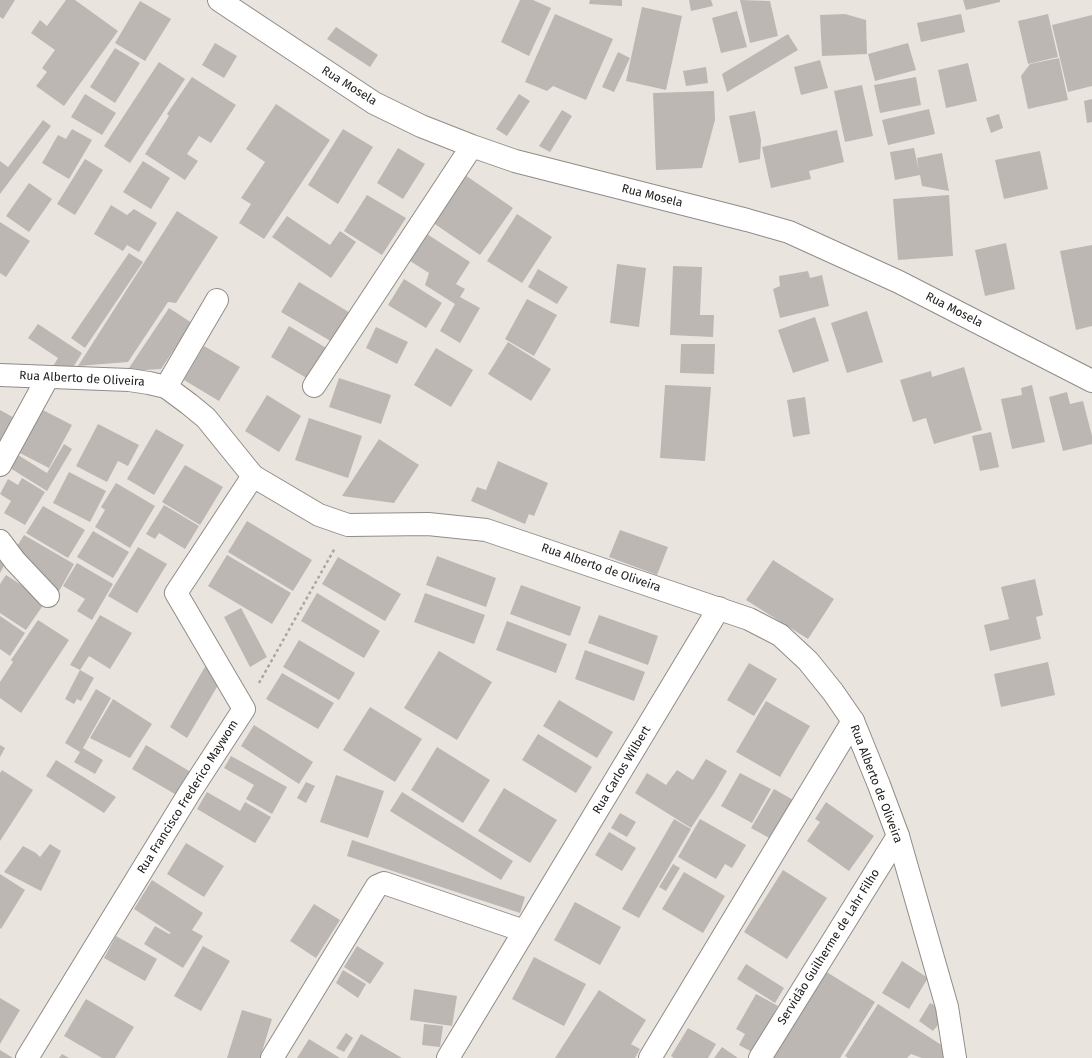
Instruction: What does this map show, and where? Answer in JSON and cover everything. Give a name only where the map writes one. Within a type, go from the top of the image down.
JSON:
[{"type":"street","name":"Rua Mosela","points":[[219,0],[374,103],[421,126],[515,161],[748,220],[789,232],[899,282],[1092,381]]},
{"type":"street","points":[[314,386],[472,146]]},
{"type":"street","points":[[166,387],[217,300]]},
{"type":"street","name":"Rua Alberto de Oliveira","points":[[0,375],[129,380],[166,387],[206,418],[254,476],[319,516],[348,525],[428,524],[486,530],[719,608],[749,619],[780,635],[808,661],[833,692],[853,721],[898,836],[947,1007],[955,1058]]},
{"type":"street","points":[[0,465],[48,377]]},
{"type":"street","name":"Rua Francisco Frederico Maywom","points":[[27,1058],[190,792],[244,709],[176,593],[254,476]]},
{"type":"street","points":[[0,541],[15,561],[48,596]]},
{"type":"street","name":"Rua Carlos Wilbert","points":[[448,1058],[719,608]]},
{"type":"street","points":[[650,1058],[853,721]]},
{"type":"street","name":"Servidão Guilherme de Lahr Filho","points":[[760,1058],[898,836]]},
{"type":"street","points":[[272,1058],[377,886],[384,883],[524,931]]},
{"type":"path","points":[[244,709],[348,525]]},
{"type":"building","points":[[0,0],[15,0],[3,19],[0,17]]},
{"type":"building","points":[[66,0],[75,0],[118,31],[64,106],[36,86],[47,72],[42,68],[55,50],[31,33],[40,20],[47,26]]},
{"type":"building","points":[[520,0],[533,0],[551,8],[529,56],[501,42]]},
{"type":"building","points":[[590,0],[622,0],[622,6],[589,4]]},
{"type":"building","points":[[689,0],[711,0],[713,6],[691,11]]},
{"type":"building","points":[[740,0],[770,1],[778,36],[750,43]]},
{"type":"building","points":[[963,0],[1000,0],[1000,2],[966,10]]},
{"type":"building","points":[[140,1],[171,19],[145,61],[115,43]]},
{"type":"building","points":[[642,7],[682,16],[666,90],[626,81]]},
{"type":"building","points":[[737,11],[747,47],[721,53],[712,18]]},
{"type":"building","points":[[555,14],[613,39],[586,100],[553,86],[547,91],[525,82]]},
{"type":"building","points":[[845,14],[866,20],[867,54],[822,56],[820,15]]},
{"type":"building","points":[[961,14],[965,32],[921,42],[917,23]]},
{"type":"building","points":[[1048,14],[1058,57],[1028,64],[1018,21]]},
{"type":"building","points":[[1092,15],[1092,86],[1068,92],[1052,25]]},
{"type":"building","points":[[336,27],[378,55],[370,67],[327,39]]},
{"type":"building","points":[[788,34],[798,50],[727,92],[722,74]]},
{"type":"building","points":[[215,43],[237,56],[224,78],[202,65]]},
{"type":"building","points":[[908,43],[916,70],[875,81],[868,54]]},
{"type":"building","points":[[115,48],[140,63],[115,103],[90,87]]},
{"type":"building","points":[[618,52],[630,58],[614,92],[602,87]]},
{"type":"building","points":[[1059,58],[1068,100],[1028,109],[1021,76],[1030,64]]},
{"type":"building","points":[[820,60],[828,88],[801,95],[794,67]]},
{"type":"building","points":[[159,62],[185,79],[130,163],[104,146]]},
{"type":"building","points":[[968,63],[977,101],[946,108],[938,70]]},
{"type":"building","points":[[706,67],[708,83],[686,86],[683,71]]},
{"type":"building","points":[[192,77],[236,105],[211,143],[199,136],[187,154],[198,161],[185,180],[145,154],[169,116],[167,114]]},
{"type":"building","points":[[916,77],[921,105],[880,113],[874,85]]},
{"type":"building","points":[[862,85],[873,136],[845,142],[834,91]]},
{"type":"building","points":[[714,91],[715,120],[702,168],[656,170],[653,93]]},
{"type":"building","points":[[85,94],[116,113],[102,135],[71,117]]},
{"type":"building","points":[[519,94],[530,101],[507,136],[496,129]]},
{"type":"building","points":[[1092,99],[1092,122],[1087,123],[1084,101]]},
{"type":"building","points":[[276,104],[330,140],[264,239],[239,223],[251,204],[241,198],[265,162],[246,149]]},
{"type":"building","points":[[929,109],[935,134],[888,145],[882,120]]},
{"type":"building","points":[[562,110],[572,116],[550,152],[539,146]]},
{"type":"building","points":[[755,111],[761,140],[760,159],[739,163],[729,116]]},
{"type":"building","points":[[999,114],[1003,128],[991,133],[986,118]]},
{"type":"building","points":[[43,120],[51,126],[0,194],[0,161],[8,167]]},
{"type":"building","points":[[72,129],[92,140],[69,179],[42,163],[58,135],[66,139]]},
{"type":"building","points":[[343,129],[373,147],[338,204],[308,185]]},
{"type":"building","points":[[837,130],[844,162],[809,171],[811,179],[771,188],[762,147]]},
{"type":"building","points":[[398,148],[425,164],[403,199],[377,183]]},
{"type":"building","points":[[914,148],[919,171],[917,158],[942,153],[949,191],[922,186],[920,175],[895,180],[890,152]]},
{"type":"building","points":[[1040,151],[1048,189],[1004,199],[995,160]]},
{"type":"building","points":[[85,159],[103,170],[75,215],[57,204]]},
{"type":"building","points":[[143,161],[170,178],[151,209],[123,192]]},
{"type":"building","points":[[465,175],[513,208],[480,255],[432,222]]},
{"type":"building","points":[[29,183],[52,199],[29,232],[6,216]]},
{"type":"building","points":[[367,195],[406,218],[382,255],[344,231]]},
{"type":"building","points":[[949,195],[953,256],[898,260],[893,199]]},
{"type":"building","points":[[111,205],[127,215],[134,209],[157,223],[139,252],[127,245],[123,251],[94,234]]},
{"type":"building","points":[[177,211],[218,237],[176,303],[168,302],[128,362],[78,366]]},
{"type":"building","points":[[517,214],[552,237],[522,283],[487,261]]},
{"type":"building","points":[[287,216],[330,245],[340,231],[356,242],[331,278],[272,237]]},
{"type":"building","points":[[0,222],[30,241],[6,277],[0,273]]},
{"type":"building","points":[[427,234],[470,262],[456,284],[465,289],[460,297],[480,308],[460,343],[440,331],[455,304],[425,285],[429,273],[410,261]]},
{"type":"building","points":[[1006,243],[1015,289],[985,296],[975,250]]},
{"type":"building","points":[[1092,245],[1092,326],[1076,330],[1060,251]]},
{"type":"building","points":[[129,253],[143,262],[85,348],[71,338]]},
{"type":"building","points":[[617,264],[646,268],[639,327],[610,323]]},
{"type":"building","points":[[673,266],[702,267],[700,315],[714,315],[713,337],[670,335]]},
{"type":"building","points":[[538,269],[568,287],[557,304],[528,287]]},
{"type":"building","points":[[808,271],[810,278],[822,275],[829,306],[780,318],[773,289],[780,286],[779,276]]},
{"type":"building","points":[[404,279],[442,303],[426,328],[388,305]]},
{"type":"building","points":[[299,282],[352,314],[334,343],[281,312]]},
{"type":"building","points":[[527,299],[557,315],[534,356],[505,339]]},
{"type":"building","points":[[169,308],[192,323],[161,369],[127,371]]},
{"type":"building","points":[[867,311],[883,362],[847,373],[831,323]]},
{"type":"building","points":[[815,317],[829,361],[793,373],[778,330]]},
{"type":"building","points":[[38,324],[82,353],[72,369],[52,368],[58,358],[28,338]]},
{"type":"building","points":[[289,326],[328,349],[310,380],[271,357]]},
{"type":"building","points":[[376,327],[408,342],[397,364],[366,348]]},
{"type":"building","points":[[508,342],[551,369],[531,401],[488,374]]},
{"type":"building","points":[[681,344],[715,344],[714,374],[680,373]]},
{"type":"building","points":[[204,346],[240,367],[219,401],[184,380]]},
{"type":"building","points":[[436,348],[473,370],[451,407],[414,385]]},
{"type":"building","points":[[964,367],[982,430],[934,444],[926,418],[913,422],[900,380],[931,371],[932,377]]},
{"type":"building","points":[[339,378],[391,395],[381,424],[329,407]]},
{"type":"building","points":[[665,385],[711,387],[705,461],[660,458]]},
{"type":"building","points":[[1032,385],[1045,442],[1012,449],[1001,399],[1022,395],[1021,388]]},
{"type":"building","points":[[1067,392],[1070,404],[1083,401],[1092,436],[1092,444],[1063,451],[1049,397]]},
{"type":"building","points":[[267,395],[301,416],[279,452],[245,431]]},
{"type":"building","points":[[805,397],[810,434],[793,437],[787,400]]},
{"type":"building","points":[[39,408],[72,425],[49,468],[16,451]]},
{"type":"building","points":[[0,410],[18,420],[0,453]]},
{"type":"building","points":[[309,418],[362,436],[348,478],[295,460]]},
{"type":"building","points":[[98,424],[139,445],[128,466],[118,461],[107,482],[76,466]]},
{"type":"building","points":[[156,429],[184,445],[154,495],[127,479]]},
{"type":"building","points":[[991,432],[999,467],[980,471],[972,436]]},
{"type":"building","points":[[379,439],[419,465],[394,503],[342,496]]},
{"type":"building","points":[[64,444],[72,449],[47,491],[10,468],[18,455],[47,473]]},
{"type":"building","points":[[498,461],[548,483],[534,516],[529,514],[525,524],[471,501],[477,487],[486,490]]},
{"type":"building","points":[[185,465],[223,487],[200,525],[162,502]]},
{"type":"building","points":[[69,472],[106,491],[90,522],[53,503]]},
{"type":"building","points":[[22,478],[45,492],[25,525],[4,513],[11,501],[0,494],[8,479],[18,485]]},
{"type":"building","points":[[116,483],[155,506],[130,548],[95,527],[105,510],[101,507]]},
{"type":"building","points":[[164,505],[199,526],[185,549],[159,533],[155,539],[146,534]]},
{"type":"building","points":[[43,506],[85,530],[68,558],[26,533]]},
{"type":"building","points":[[247,521],[312,560],[293,591],[228,552]]},
{"type":"building","points":[[620,530],[668,547],[657,575],[609,557]]},
{"type":"building","points":[[93,531],[129,552],[113,578],[77,557]]},
{"type":"building","points":[[24,535],[74,564],[57,595],[14,551]]},
{"type":"building","points":[[138,547],[167,564],[137,613],[108,596]]},
{"type":"building","points":[[227,555],[291,593],[272,624],[208,586]]},
{"type":"building","points":[[437,556],[496,578],[486,607],[426,585]]},
{"type":"building","points":[[338,557],[401,594],[385,621],[322,584]]},
{"type":"building","points":[[0,559],[6,562],[0,573]]},
{"type":"building","points":[[773,560],[834,599],[808,639],[746,600]]},
{"type":"building","points":[[77,563],[113,584],[92,620],[77,611],[85,599],[63,586]]},
{"type":"building","points":[[6,575],[46,601],[26,630],[0,613],[0,584]]},
{"type":"building","points":[[1035,579],[1043,615],[1036,617],[1041,639],[990,651],[984,625],[1009,619],[1001,587]]},
{"type":"building","points":[[521,585],[581,607],[570,636],[510,614]]},
{"type":"building","points":[[317,593],[380,631],[364,658],[301,621]]},
{"type":"building","points":[[425,593],[485,615],[474,644],[414,622]]},
{"type":"building","points":[[241,608],[267,657],[250,667],[224,617]]},
{"type":"building","points":[[100,615],[132,633],[110,669],[89,656],[80,670],[70,665]]},
{"type":"building","points":[[599,615],[658,636],[648,665],[588,643]]},
{"type":"building","points":[[0,616],[25,633],[10,656],[0,649]]},
{"type":"building","points":[[38,620],[69,640],[21,713],[0,698],[0,682],[13,662],[11,660]]},
{"type":"building","points":[[507,621],[567,644],[556,673],[496,650]]},
{"type":"building","points":[[299,640],[355,673],[339,700],[283,667]]},
{"type":"building","points":[[585,650],[645,672],[634,701],[575,679]]},
{"type":"building","points":[[439,651],[492,682],[457,740],[404,708]]},
{"type":"building","points":[[1048,662],[1055,695],[1001,707],[994,674]]},
{"type":"building","points":[[749,663],[777,679],[754,716],[727,700]]},
{"type":"building","points":[[206,665],[224,675],[187,738],[170,727]]},
{"type":"building","points":[[80,670],[94,678],[81,701],[77,699],[74,704],[65,699]]},
{"type":"building","points":[[282,673],[334,703],[318,729],[266,699]]},
{"type":"building","points":[[96,689],[111,698],[83,748],[103,760],[95,774],[74,762],[80,752],[65,743]]},
{"type":"building","points":[[113,699],[152,724],[130,758],[90,738]]},
{"type":"building","points":[[559,700],[613,732],[597,758],[543,726]]},
{"type":"building","points":[[766,701],[810,726],[780,777],[736,752]]},
{"type":"building","points":[[370,707],[422,739],[395,782],[343,750]]},
{"type":"building","points":[[254,725],[313,762],[299,784],[241,746]]},
{"type":"building","points":[[538,734],[592,767],[576,793],[522,760]]},
{"type":"building","points":[[0,745],[5,748],[0,757]]},
{"type":"building","points":[[146,745],[194,774],[180,797],[132,769]]},
{"type":"building","points":[[437,747],[490,780],[463,823],[411,790]]},
{"type":"building","points":[[231,756],[287,787],[272,814],[246,799],[254,785],[224,768]]},
{"type":"building","points":[[706,759],[727,771],[691,828],[635,793],[647,773],[666,785],[677,770],[693,780]]},
{"type":"building","points":[[56,760],[116,797],[104,813],[46,776]]},
{"type":"building","points":[[2,770],[33,790],[0,841],[0,773]]},
{"type":"building","points":[[740,773],[771,789],[752,823],[721,806]]},
{"type":"building","points":[[336,775],[384,791],[368,838],[320,822]]},
{"type":"building","points":[[306,782],[315,786],[306,803],[297,798]]},
{"type":"building","points":[[504,788],[557,820],[530,863],[478,831]]},
{"type":"building","points":[[774,789],[795,801],[773,840],[751,828]]},
{"type":"building","points":[[207,792],[240,811],[245,802],[271,817],[255,843],[197,809]]},
{"type":"building","points":[[402,792],[513,861],[501,880],[390,811]]},
{"type":"building","points":[[826,802],[874,836],[849,871],[807,841],[820,822],[815,819]]},
{"type":"building","points":[[620,813],[636,822],[627,837],[611,828]]},
{"type":"building","points":[[674,819],[691,829],[639,918],[622,909]]},
{"type":"building","points":[[700,819],[746,845],[732,868],[725,864],[716,879],[678,857]]},
{"type":"building","points":[[609,832],[636,848],[622,871],[595,855]]},
{"type":"building","points":[[352,840],[525,897],[520,913],[347,856]]},
{"type":"building","points":[[186,843],[224,866],[204,897],[167,874]]},
{"type":"building","points":[[50,844],[61,851],[41,891],[4,872],[23,846],[40,857]]},
{"type":"building","points":[[673,864],[680,868],[666,891],[659,887]]},
{"type":"building","points":[[783,870],[827,898],[787,959],[744,932]]},
{"type":"building","points":[[684,872],[725,896],[703,933],[662,909]]},
{"type":"building","points":[[0,874],[25,890],[1,929],[0,928]]},
{"type":"building","points":[[152,880],[203,913],[192,930],[203,936],[183,968],[144,944],[155,926],[169,934],[171,933],[134,909]]},
{"type":"building","points":[[575,902],[621,927],[600,965],[554,940]]},
{"type":"building","points":[[314,904],[340,920],[316,958],[290,941]]},
{"type":"building","points":[[116,936],[157,959],[145,981],[104,958]]},
{"type":"building","points":[[203,946],[230,961],[201,1011],[174,996]]},
{"type":"building","points":[[357,946],[384,963],[370,984],[344,967]]},
{"type":"building","points":[[534,957],[586,984],[564,1026],[512,999]]},
{"type":"building","points":[[902,961],[928,978],[909,1009],[882,993]]},
{"type":"building","points":[[746,964],[784,988],[775,1003],[737,979]]},
{"type":"building","points":[[343,970],[366,984],[358,998],[336,983]]},
{"type":"building","points":[[825,971],[875,1002],[840,1058],[771,1058]]},
{"type":"building","points":[[414,989],[457,996],[452,1026],[410,1020]]},
{"type":"building","points":[[599,990],[646,1020],[631,1044],[640,1049],[635,1058],[555,1058]]},
{"type":"building","points":[[756,994],[778,1006],[752,1052],[739,1045],[745,1034],[736,1029]]},
{"type":"building","points":[[0,998],[20,1010],[0,1044]]},
{"type":"building","points":[[86,999],[134,1027],[115,1058],[102,1058],[64,1036]]},
{"type":"building","points":[[930,1003],[938,1007],[942,1020],[933,1031],[919,1021]]},
{"type":"building","points":[[878,1004],[943,1046],[944,1058],[922,1058],[911,1054],[907,1058],[848,1058],[845,1056]]},
{"type":"building","points":[[242,1010],[272,1019],[260,1058],[227,1058]]},
{"type":"building","points":[[424,1024],[443,1026],[440,1047],[422,1045]]},
{"type":"building","points":[[688,1028],[716,1044],[708,1058],[674,1058],[671,1056]]},
{"type":"building","points":[[346,1033],[353,1038],[344,1052],[336,1048]]},
{"type":"building","points":[[361,1034],[402,1058],[347,1058]]},
{"type":"building","points":[[309,1039],[340,1058],[297,1058]]},
{"type":"building","points":[[722,1047],[738,1058],[714,1058]]},
{"type":"building","points":[[0,1050],[13,1058],[0,1058]]},
{"type":"building","points":[[62,1054],[69,1058],[59,1058]]}]
